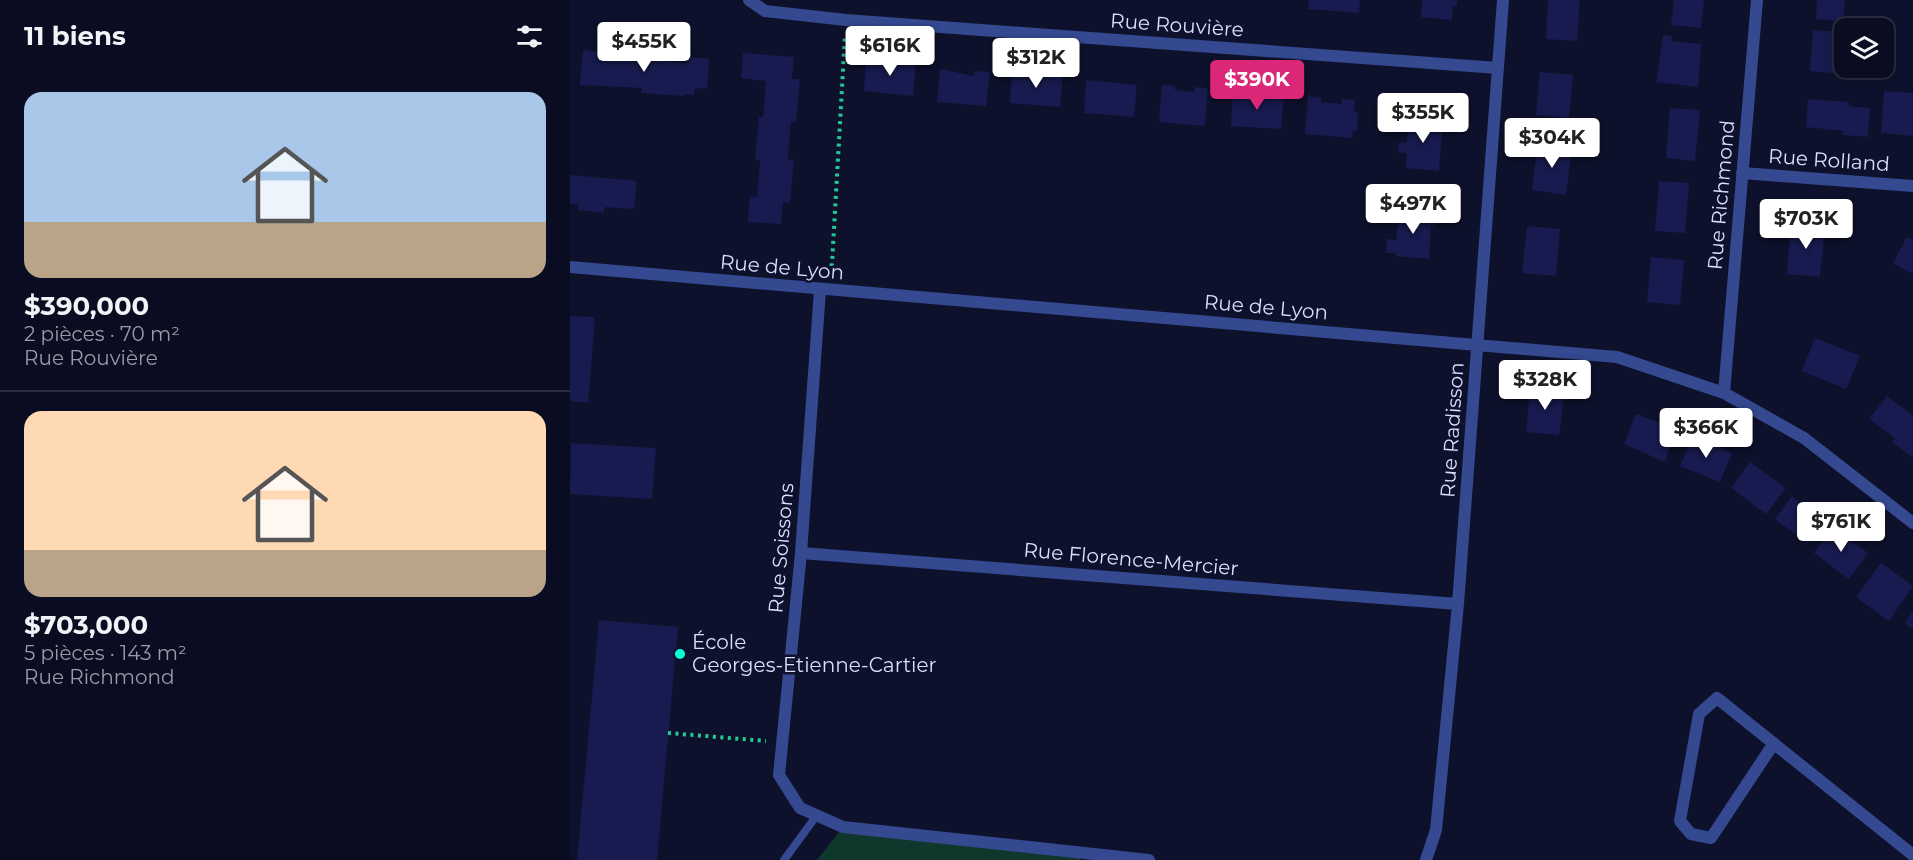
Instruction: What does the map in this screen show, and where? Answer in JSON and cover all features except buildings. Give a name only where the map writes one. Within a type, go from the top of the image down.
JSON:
[{"type":"street","name":"Rue Rouvière","points":[[748,0],[765,11],[846,20],[1498,68]]},
{"type":"street","name":"Rue Radisson","points":[[1426,860],[1436,830],[1458,604],[1503,0]]},
{"type":"street","name":"Rue Richmond","points":[[1724,393],[1757,0]]},
{"type":"street","name":"Rue Rolland","points":[[1742,173],[1913,186]]},
{"type":"street","name":"Rue de Lyon","points":[[570,267],[1617,357],[1724,393],[1804,438],[1913,523]]},
{"type":"street","name":"Rue Soissons","points":[[820,290],[801,553],[780,775],[800,808],[843,826],[1081,857],[1149,860]]},
{"type":"street","name":"Rue Florence-Mercier","points":[[801,553],[1458,604]]},
{"type":"street","points":[[1774,743],[1711,838],[1691,834],[1680,821],[1699,714],[1717,698],[1774,743],[1913,855]]},
{"type":"lane","points":[[783,860],[817,815]]},
{"type":"path","points":[[820,290],[832,264],[846,20]]},
{"type":"path","points":[[668,733],[782,742]]},
{"type":"green space","points":[[843,827],[1081,853],[1080,860],[817,860]]},
{"type":"place","name":"École Georges-Etienne-Cartier","points":[[680,654]]}]
